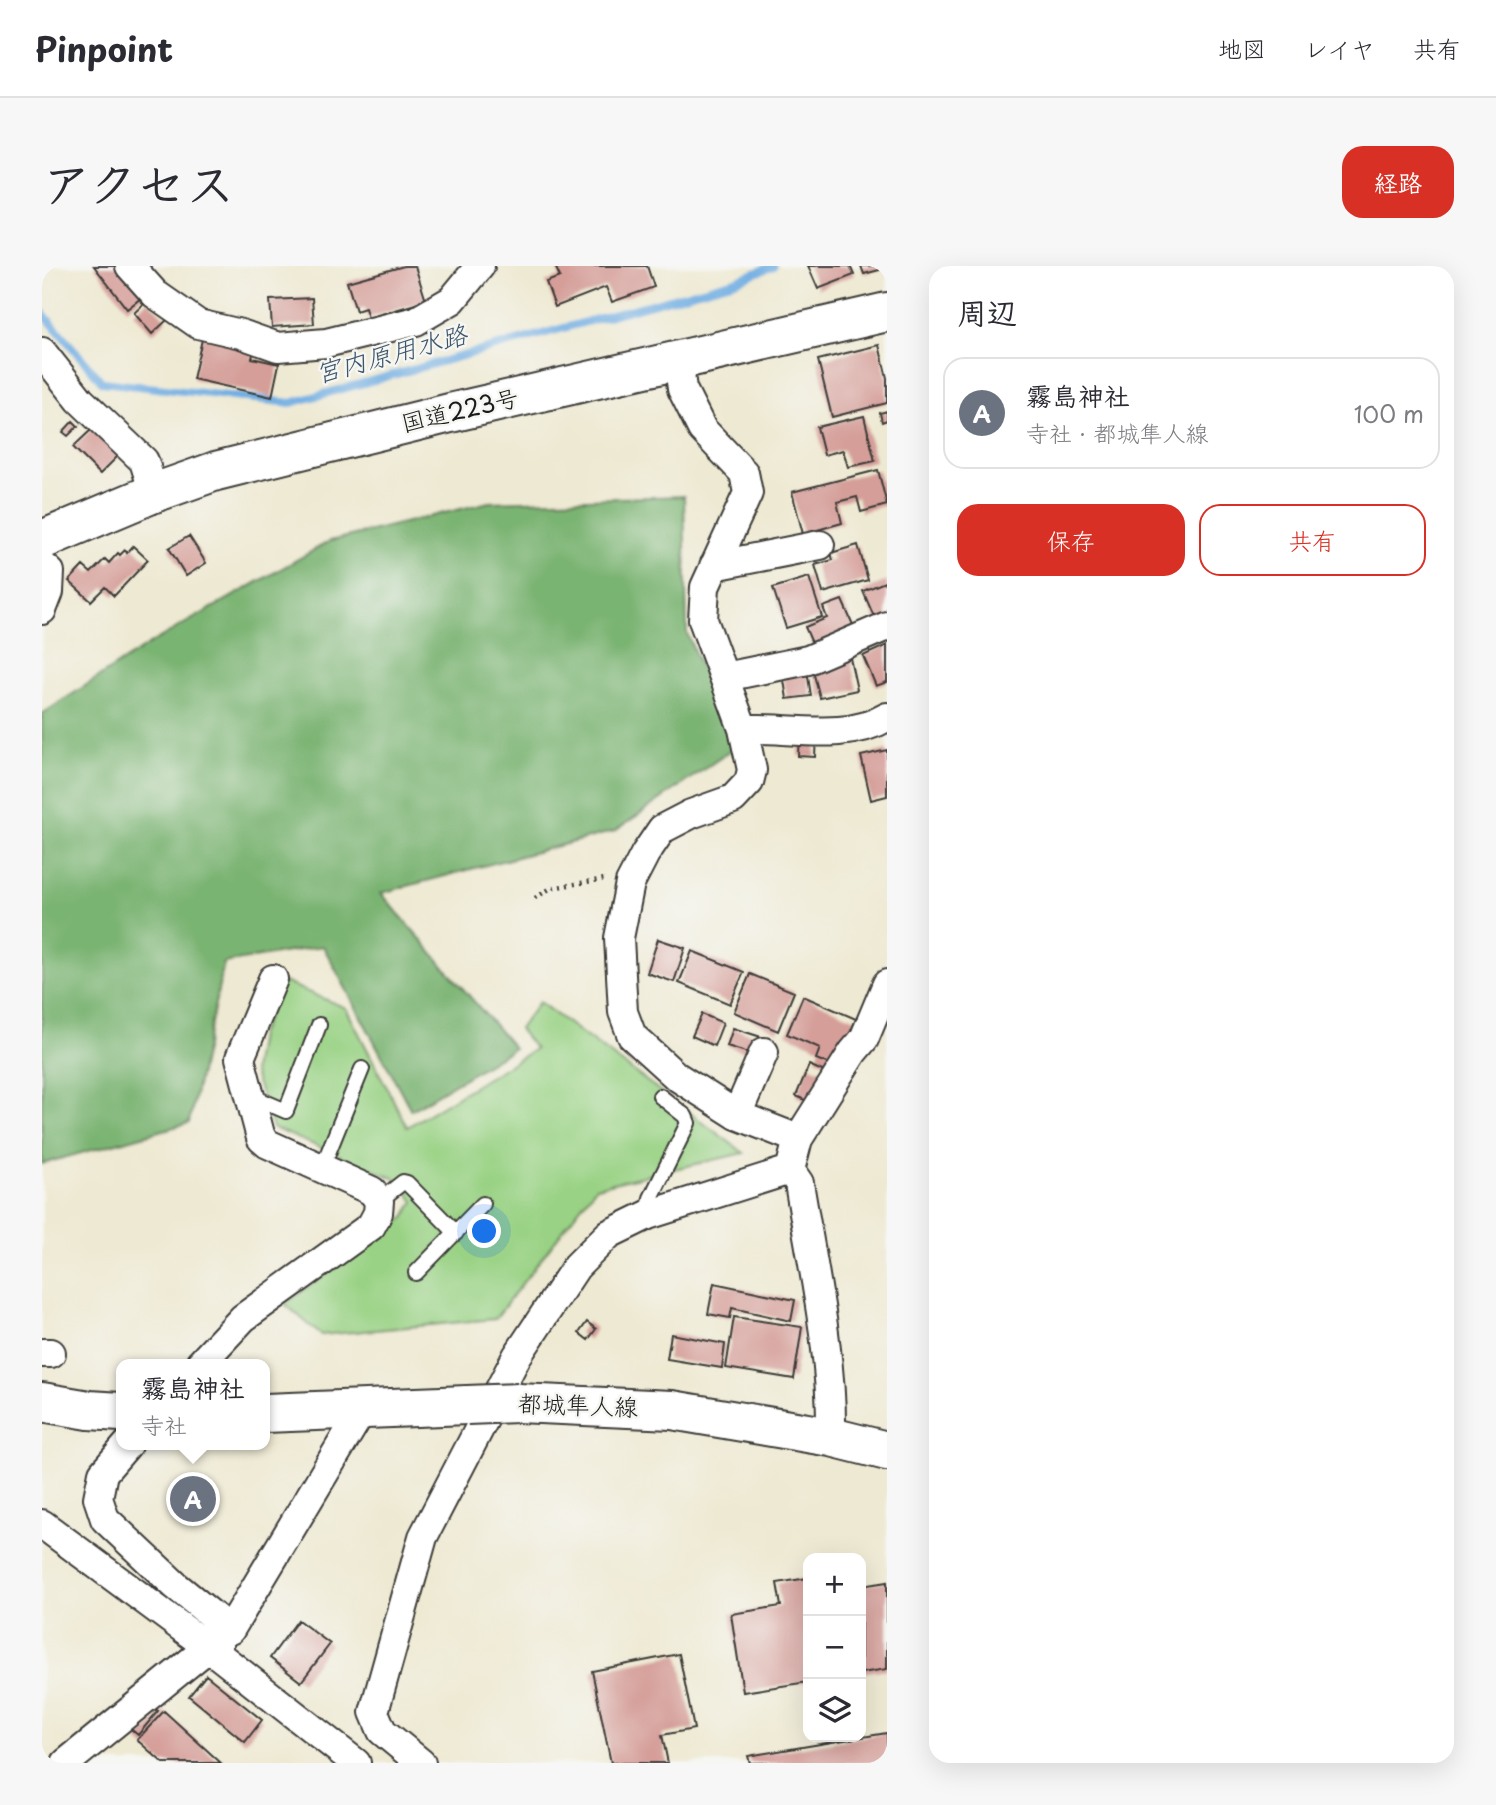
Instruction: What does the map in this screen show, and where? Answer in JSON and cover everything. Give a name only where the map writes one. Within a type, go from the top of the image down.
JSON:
[{"type":"main road","name":"国道223号","points":[[42,540],[216,471],[678,359],[887,312]]},
{"type":"main road","points":[[42,1402],[116,1412]]},
{"type":"main road","name":"都城隼人線","points":[[270,1413],[518,1403],[672,1410],[831,1437],[887,1451]]},
{"type":"street","points":[[130,266],[155,294],[198,324],[242,334],[278,347],[326,343],[416,321],[452,300],[480,266]]},
{"type":"street","points":[[42,352],[80,400],[144,461],[155,493]]},
{"type":"street","points":[[678,359],[682,389],[702,429],[744,473],[748,493],[705,587],[703,620],[743,729],[752,770],[749,782],[733,799],[691,814],[663,829],[645,854],[630,883],[619,938],[623,1012],[632,1036],[676,1076],[737,1115],[798,1139]]},
{"type":"street","points":[[714,566],[820,545]]},
{"type":"street","points":[[42,565],[50,572],[49,592],[42,610]]},
{"type":"street","points":[[724,677],[808,660],[887,626]]},
{"type":"street","points":[[743,729],[848,731],[876,724],[887,717]]},
{"type":"street","points":[[205,1359],[243,1318],[371,1226],[377,1213],[379,1201],[372,1191],[268,1144],[261,1138],[240,1058],[273,979]]},
{"type":"street","points":[[831,1437],[832,1403],[819,1309],[799,1183],[790,1170],[798,1139],[864,1039],[887,984]]},
{"type":"street","points":[[737,1115],[764,1052]]},
{"type":"street","points":[[421,1763],[382,1731],[374,1712],[423,1537],[517,1356],[576,1267],[609,1234],[648,1214],[790,1170]]},
{"type":"street","points":[[66,1763],[230,1630],[364,1407]]},
{"type":"street","points":[[122,1450],[103,1473],[99,1498],[105,1519],[176,1586],[230,1630]]},
{"type":"street","points":[[42,1524],[208,1647],[332,1754],[356,1763]]},
{"type":"lane","points":[[250,1096],[286,1111],[319,1025]]},
{"type":"lane","points":[[322,1168],[362,1069]]},
{"type":"lane","points":[[648,1214],[651,1198],[688,1123],[685,1116],[660,1096]]},
{"type":"lane","points":[[379,1201],[403,1182],[407,1183],[456,1233]]},
{"type":"lane","points":[[416,1273],[482,1204]]},
{"type":"path","points":[[535,898],[551,888],[598,879],[630,883]]},
{"type":"green space","points":[[684,496],[687,633],[733,749],[615,831],[381,893],[514,1048],[411,1110],[323,946],[224,963],[189,1123],[42,1164],[42,714],[154,641],[330,541],[489,502]]},
{"type":"green space","points":[[284,982],[346,1008],[407,1127],[535,1049],[519,1029],[539,1002],[744,1153],[596,1187],[495,1319],[321,1335],[285,1304],[404,1218],[414,1202],[401,1181],[273,1128],[253,1071],[259,1035]]},
{"type":"building","points":[[94,266],[124,266],[146,294],[127,309]]},
{"type":"building","points":[[404,266],[415,266],[426,301],[368,318],[365,308],[356,311],[347,282]]},
{"type":"building","points":[[555,266],[647,266],[654,287],[612,302],[606,287],[555,307],[546,282],[560,277]]},
{"type":"building","points":[[808,266],[850,266],[854,275],[818,289]]},
{"type":"building","points":[[861,266],[887,266],[887,268],[864,274]]},
{"type":"building","points":[[312,298],[314,324],[272,327],[270,300]]},
{"type":"building","points":[[148,300],[167,320],[152,334],[134,313]]},
{"type":"building","points":[[203,335],[255,347],[252,358],[279,364],[272,397],[193,379]]},
{"type":"building","points":[[879,345],[887,378],[887,403],[832,417],[818,360]]},
{"type":"building","points":[[887,411],[887,420],[882,422],[880,413]]},
{"type":"building","points":[[864,416],[875,461],[848,467],[843,450],[824,455],[817,427]]},
{"type":"building","points":[[73,421],[78,426],[68,436],[63,432]]},
{"type":"building","points":[[93,428],[119,455],[100,474],[73,447]]},
{"type":"building","points":[[878,470],[887,505],[861,512],[857,497],[837,502],[842,523],[803,534],[792,492]]},
{"type":"building","points":[[189,536],[206,563],[186,576],[169,548]]},
{"type":"building","points":[[858,545],[868,580],[823,593],[815,565],[833,560],[831,553]]},
{"type":"building","points":[[133,546],[148,560],[114,596],[105,587],[91,601],[69,581],[83,566],[91,573],[105,559],[109,563],[118,553],[120,555],[125,550],[127,553]]},
{"type":"building","points":[[809,577],[822,617],[786,628],[773,588]]},
{"type":"building","points":[[887,581],[887,619],[877,624],[863,591]]},
{"type":"building","points":[[842,600],[857,634],[815,650],[805,627],[827,618],[823,607]]},
{"type":"building","points":[[887,645],[887,682],[876,686],[863,656]]},
{"type":"building","points":[[850,658],[857,690],[820,698],[812,667]]},
{"type":"building","points":[[807,670],[811,696],[787,699],[783,674]]},
{"type":"building","points":[[799,734],[816,735],[815,757],[798,756]]},
{"type":"building","points":[[887,750],[887,796],[871,800],[861,756]]},
{"type":"building","points":[[658,939],[685,948],[674,982],[647,973]]},
{"type":"building","points":[[692,951],[744,972],[730,1004],[679,983]]},
{"type":"building","points":[[750,974],[794,992],[778,1031],[734,1012]]},
{"type":"building","points":[[803,996],[856,1019],[836,1067],[816,1059],[820,1048],[787,1034]]},
{"type":"building","points":[[702,1014],[723,1023],[714,1046],[692,1036]]},
{"type":"building","points":[[733,1028],[761,1037],[755,1055],[727,1046]]},
{"type":"building","points":[[809,1065],[829,1074],[816,1105],[796,1096]]},
{"type":"building","points":[[714,1283],[795,1300],[791,1321],[732,1308],[730,1318],[708,1314]]},
{"type":"building","points":[[734,1317],[802,1327],[794,1379],[726,1368]]},
{"type":"building","points":[[587,1322],[596,1329],[588,1340],[579,1333]]},
{"type":"building","points":[[671,1334],[725,1344],[722,1368],[667,1359]]},
{"type":"building","points":[[803,1579],[803,1683],[743,1692],[731,1614],[781,1606],[777,1583]]},
{"type":"building","points":[[887,1582],[887,1669],[866,1672],[866,1616],[866,1585]]},
{"type":"building","points":[[298,1620],[330,1644],[301,1682],[270,1658]]},
{"type":"building","points":[[679,1654],[694,1729],[662,1735],[668,1763],[611,1763],[592,1671]]},
{"type":"building","points":[[206,1675],[262,1720],[245,1742],[189,1696]]},
{"type":"building","points":[[145,1701],[158,1711],[138,1735],[126,1725]]},
{"type":"building","points":[[164,1711],[221,1763],[163,1763],[137,1740]]},
{"type":"building","points":[[887,1733],[887,1763],[750,1763],[748,1756],[833,1742],[866,1742],[866,1736]]},
{"type":"waterway","name":"宮内原用水路","points":[[42,312],[102,382],[291,403],[735,281],[773,266]]},
{"type":"place","name":"霧島神社","points":[[193,1499]]}]
